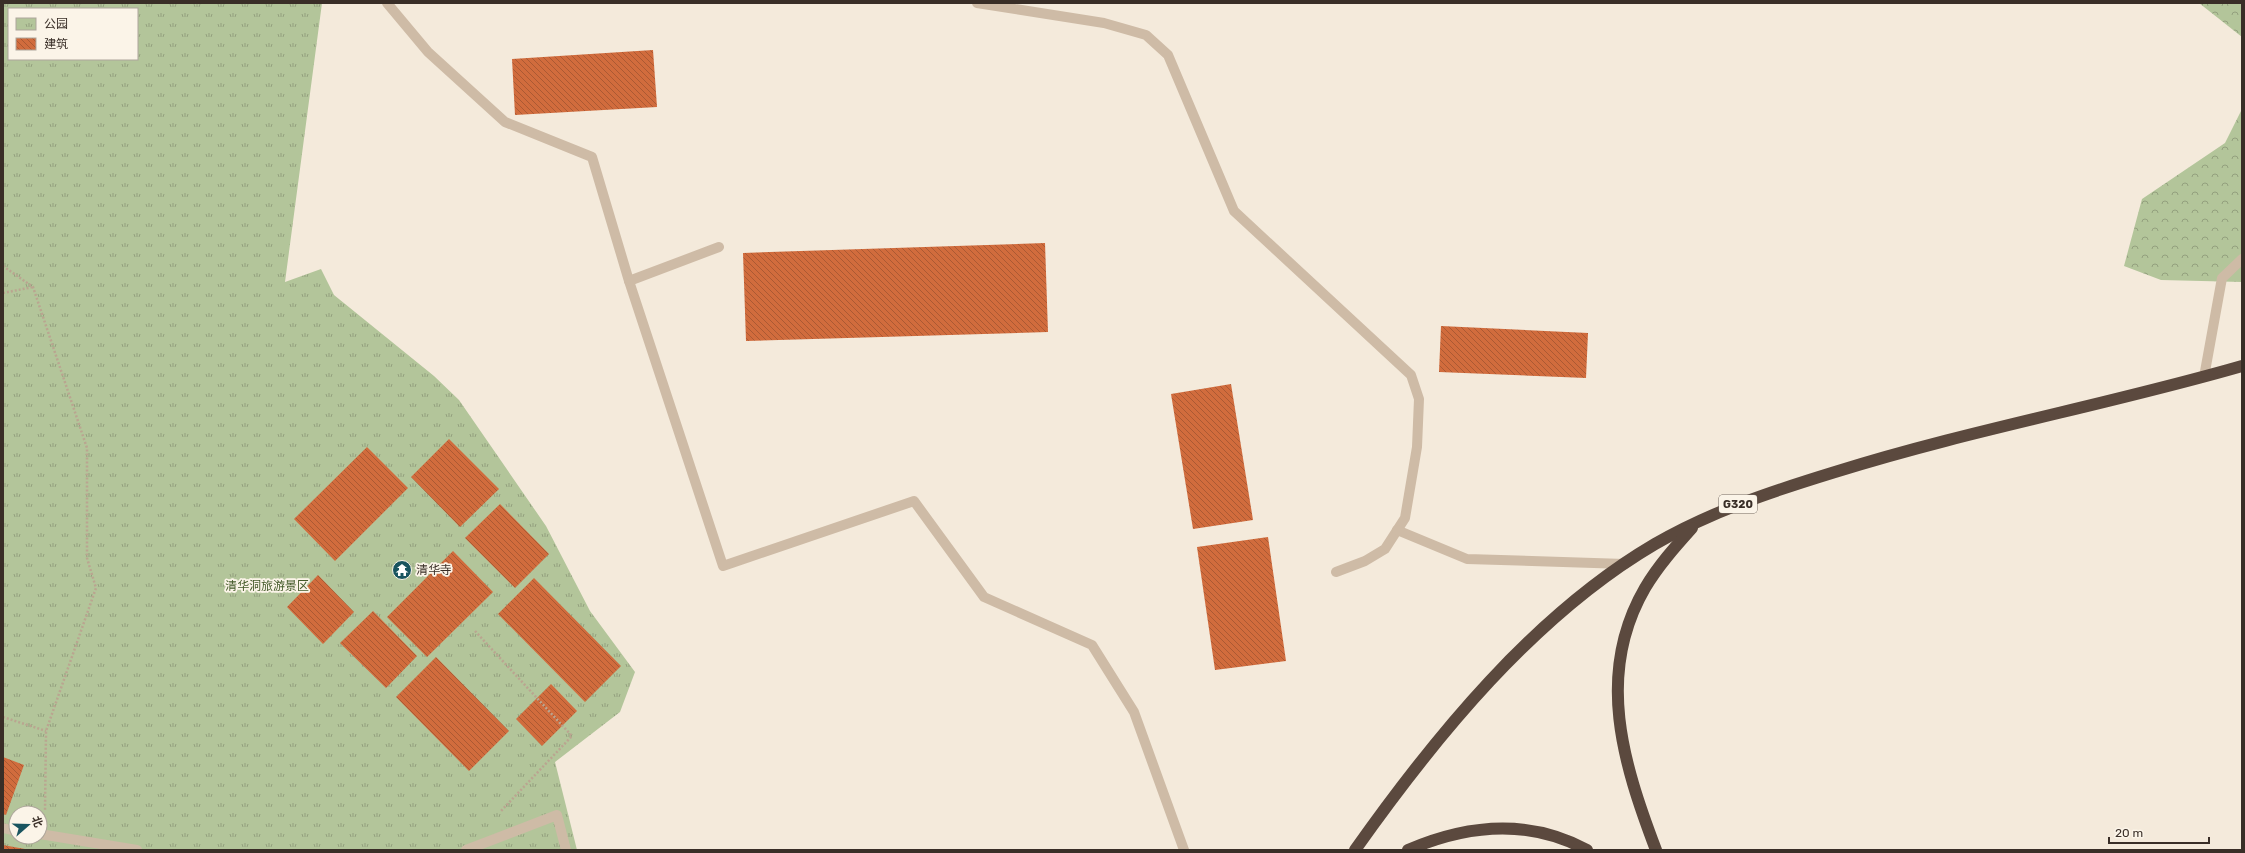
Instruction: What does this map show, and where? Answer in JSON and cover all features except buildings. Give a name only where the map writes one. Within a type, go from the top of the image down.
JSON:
[{"type":"highway","name":"G320","points":[[1355,850],[1391,799],[1462,713],[1498,674],[1573,603],[1625,564],[1654,545],[1697,522],[1783,488],[1886,456],[1965,435],[2086,408],[2242,366]]},
{"type":"highway","points":[[1656,850],[1636,797],[1624,750],[1618,710],[1617,674],[1622,643],[1632,614],[1642,594],[1663,561],[1697,522]]},
{"type":"highway","points":[[1408,850],[1432,840],[1459,832],[1488,828],[1517,829],[1546,835],[1587,850]]},
{"type":"lane","points":[[386,3],[428,52],[505,122],[592,157],[629,281],[723,566],[914,501],[984,597],[1092,645],[1134,712],[1184,850]]},
{"type":"lane","points":[[977,3],[1104,23],[1146,35],[1168,55],[1234,211],[1411,375],[1420,399],[1417,447],[1405,518],[1385,549],[1365,561],[1336,572]]},
{"type":"lane","points":[[629,281],[719,247]]},
{"type":"lane","points":[[2204,377],[2222,278],[2242,259]]},
{"type":"lane","points":[[1397,530],[1467,559],[1625,564]]},
{"type":"lane","points":[[466,850],[557,816],[566,850]]},
{"type":"lane","points":[[48,836],[137,850]]},
{"type":"path","points":[[3,266],[33,287],[87,448],[87,558],[96,588],[46,731],[44,805]]},
{"type":"path","points":[[3,294],[33,287]]},
{"type":"path","points":[[475,631],[572,736],[496,816]]},
{"type":"path","points":[[3,716],[46,731]]},
{"type":"green space","name":"清华洞旅游景区","points":[[3,3],[322,3],[285,282],[321,269],[334,295],[434,376],[459,400],[546,526],[590,611],[635,672],[620,712],[555,762],[577,850],[3,850]]},
{"type":"green space","points":[[2199,3],[2242,3],[2242,37]]},
{"type":"green space","points":[[2242,109],[2242,282],[2161,280],[2124,266],[2142,199],[2225,143]]},
{"type":"place","name":"清华寺","points":[[402,570]]}]
